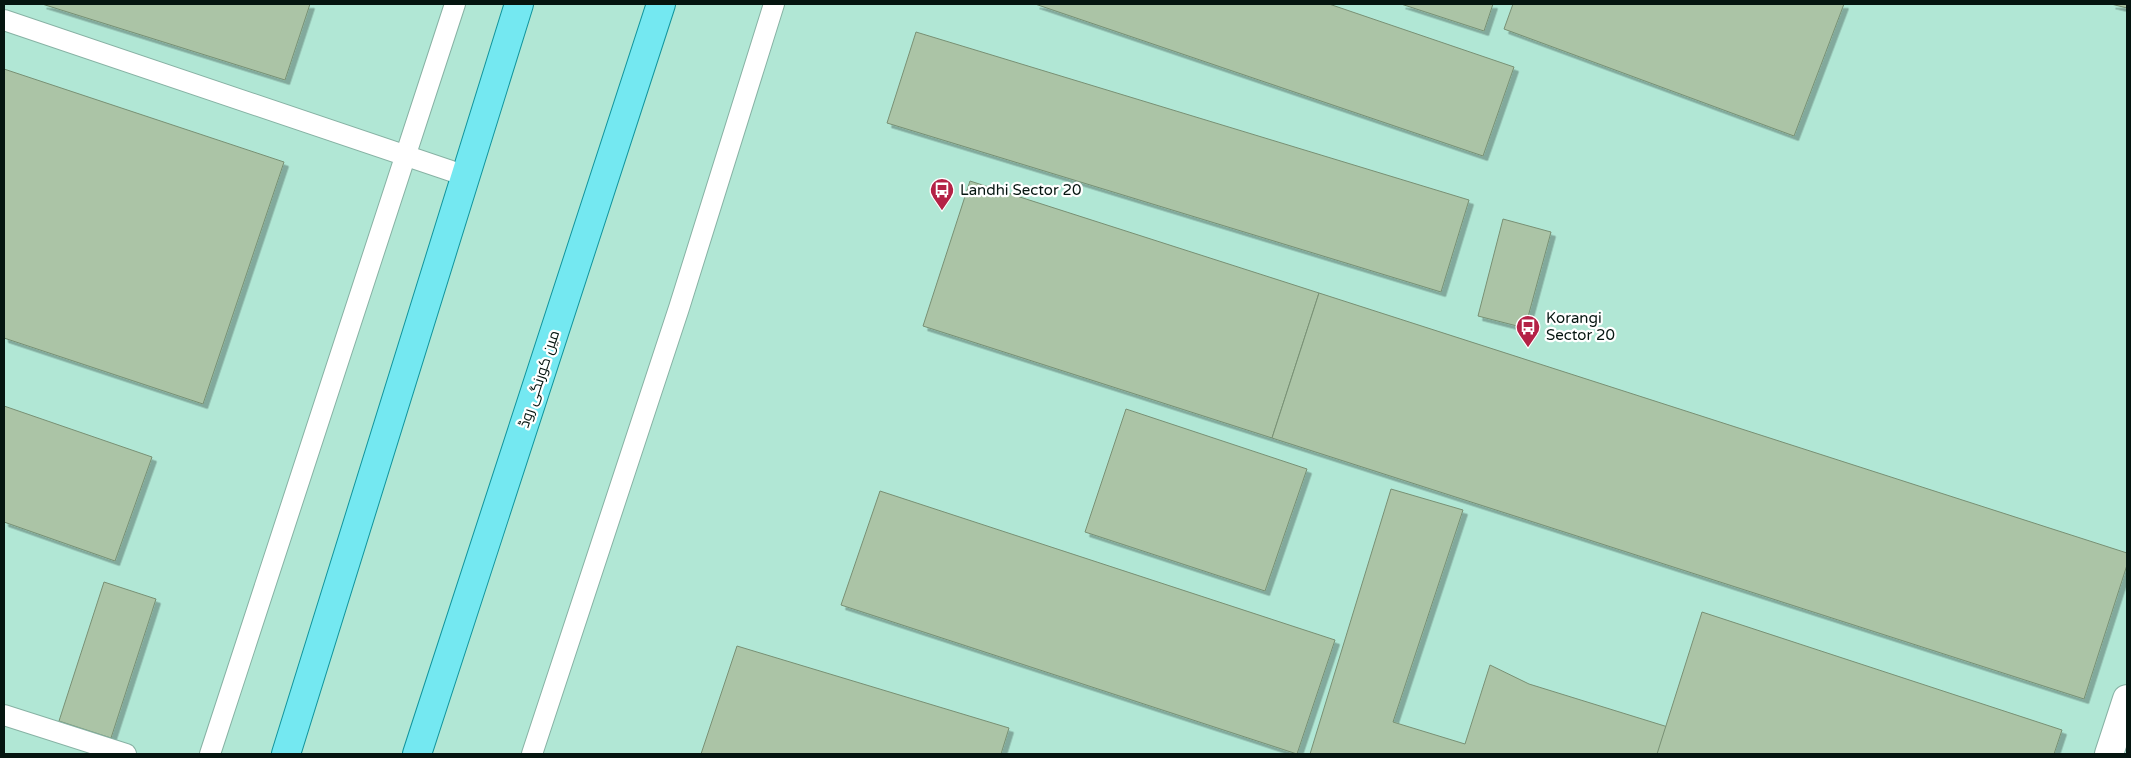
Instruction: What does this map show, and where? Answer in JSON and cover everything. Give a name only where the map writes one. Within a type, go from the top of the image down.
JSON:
[{"type":"main road","points":[[286,754],[519,4]]},
{"type":"main road","name":"مین کورنگی روڈ","points":[[417,754],[661,4]]},
{"type":"street","points":[[2109,754],[2127,699]]},
{"type":"lane","points":[[210,754],[455,4]]},
{"type":"lane","points":[[532,754],[679,308],[774,4]]},
{"type":"lane","points":[[4,20],[466,176]]},
{"type":"lane","points":[[4,715],[126,754]]},
{"type":"shaded area","name":"Korangi Sector 20","points":[[4,4],[2127,4],[2127,741],[2123,754],[4,754]]},
{"type":"building","points":[[42,4],[310,4],[285,80]]},
{"type":"building","points":[[1035,4],[1329,4],[1514,67],[1483,156]]},
{"type":"building","points":[[1401,4],[1493,4],[1484,31]]},
{"type":"building","points":[[1513,4],[1844,4],[1794,136],[1504,29]]},
{"type":"building","points":[[2111,4],[2127,4],[2127,8]]},
{"type":"building","points":[[916,32],[1469,200],[1441,292],[887,123]]},
{"type":"building","points":[[4,69],[284,162],[203,404],[4,338]]},
{"type":"building","points":[[970,181],[1319,293],[1272,438],[923,326]]},
{"type":"building","points":[[1503,219],[1551,232],[1525,328],[1478,316]]},
{"type":"building","points":[[1319,293],[2127,553],[2127,565],[2084,699],[1272,438]]},
{"type":"building","points":[[4,406],[152,457],[115,561],[4,522]]},
{"type":"building","points":[[1126,409],[1307,469],[1265,591],[1085,532]]},
{"type":"building","points":[[1391,489],[1463,510],[1393,722],[1465,744],[1490,665],[1529,684],[1697,736],[1691,754],[1310,754]]},
{"type":"building","points":[[880,491],[1335,640],[1297,754],[841,605]]},
{"type":"building","points":[[104,582],[156,599],[111,738],[59,721]]},
{"type":"building","points":[[1702,612],[2062,730],[2054,754],[1657,754]]},
{"type":"building","points":[[737,646],[1009,728],[1001,754],[701,754]]},
{"type":"place","name":"Landhi Sector 20","points":[[942,211]]},
{"type":"place","name":"Korangi Sector 20","points":[[1528,348]]}]
